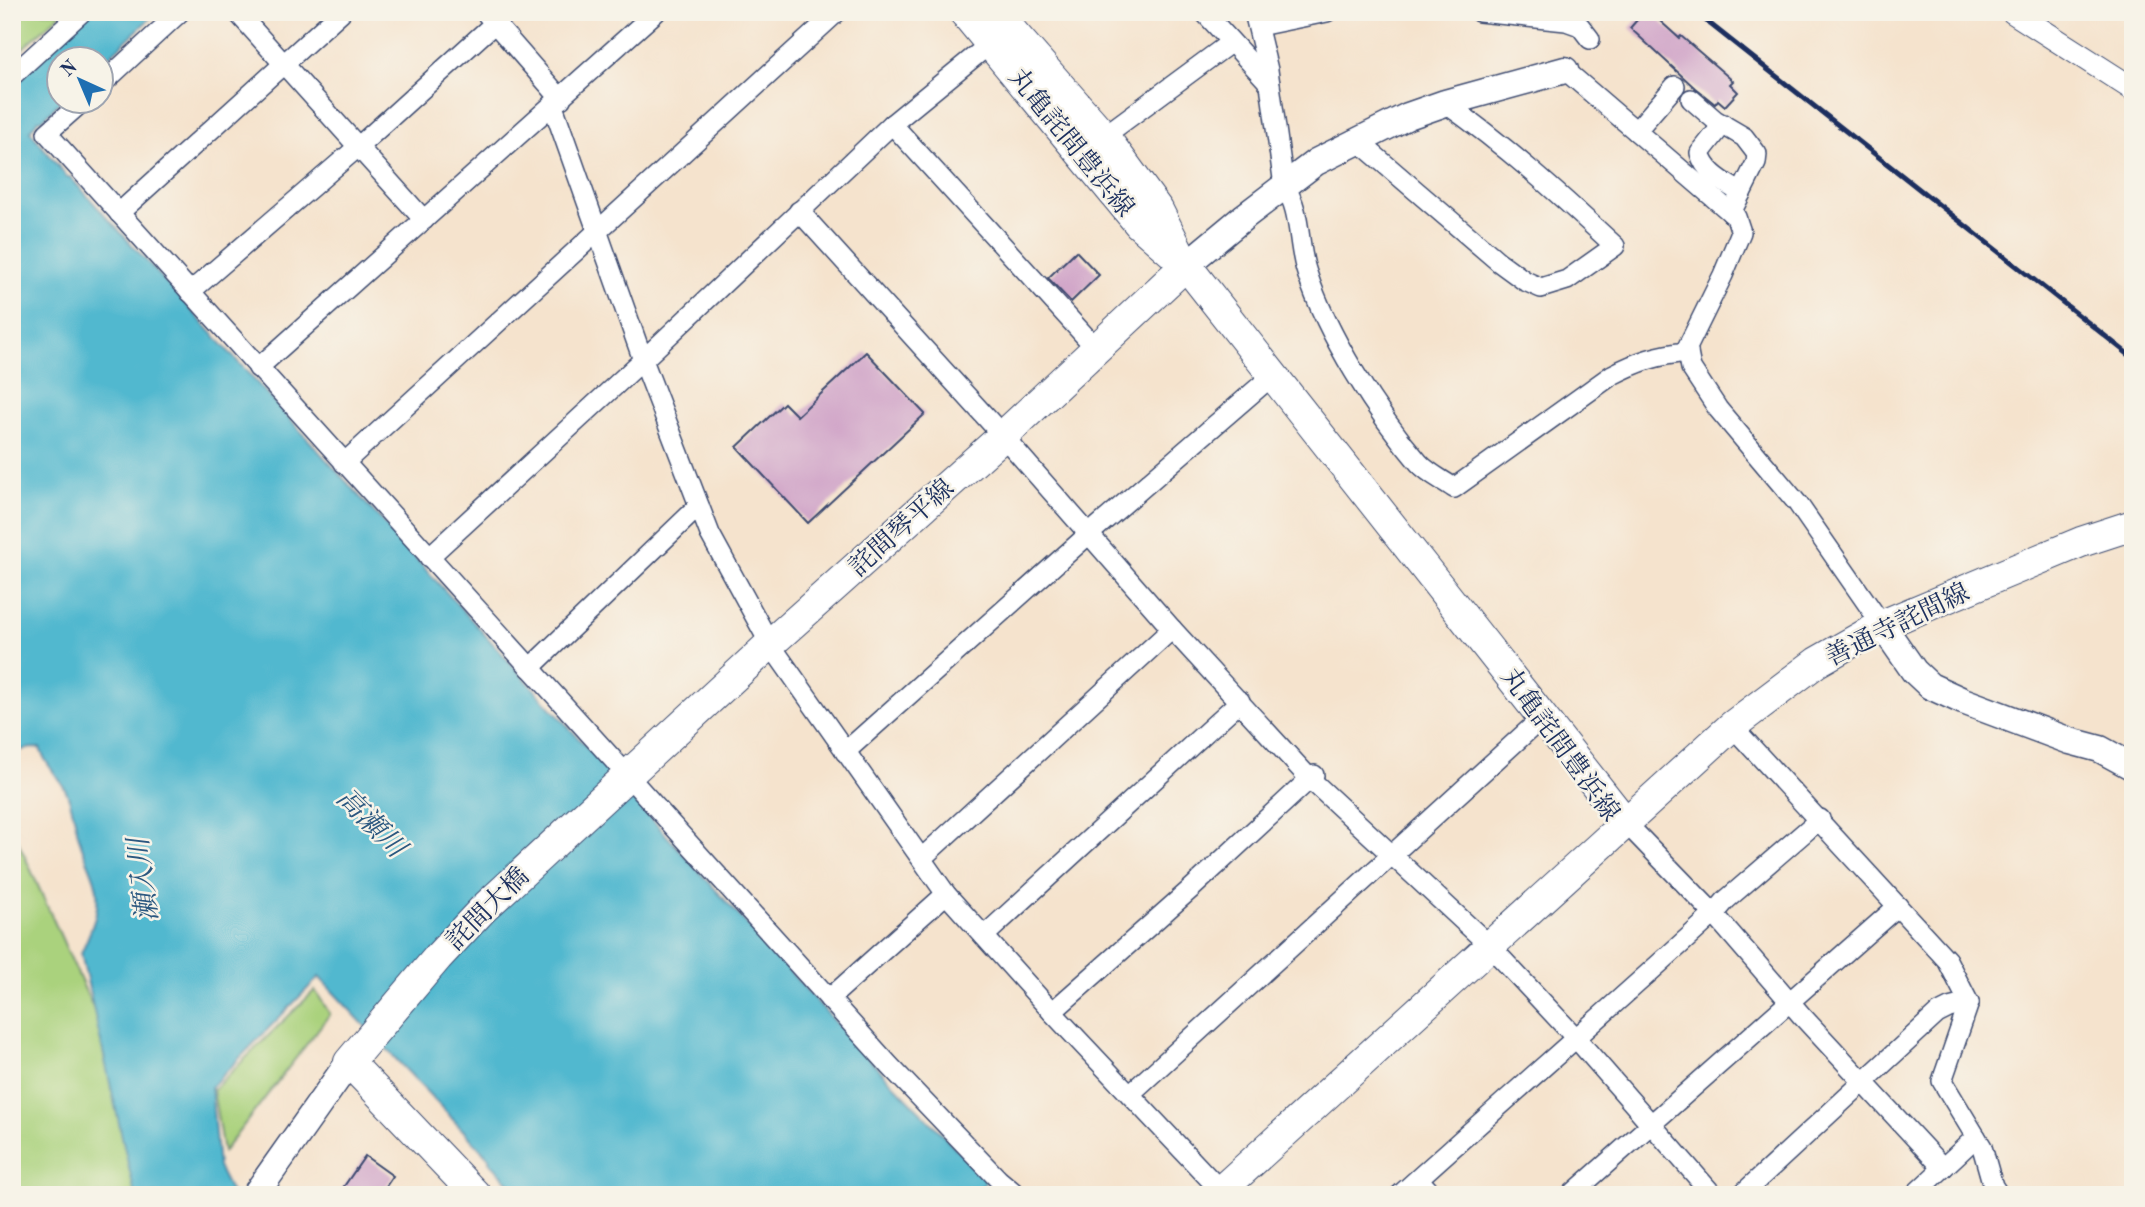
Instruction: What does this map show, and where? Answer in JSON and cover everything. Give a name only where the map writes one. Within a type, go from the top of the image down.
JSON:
[{"type":"main road","name":"丸亀詫間豊浜線","points":[[964,12],[1139,224],[1186,265],[1625,822],[1218,1192]]},
{"type":"main road","name":"丸亀詫間豊浜線","points":[[995,12],[1104,136],[1158,210],[1186,265]]},
{"type":"main road","points":[[1186,265],[1315,162],[1408,116],[1565,70]]},
{"type":"main road","name":"詫間琴平線","points":[[621,782],[770,643],[1003,436],[1095,347],[1186,265]]},
{"type":"main road","name":"善通寺詫間線","points":[[1625,822],[1731,726],[1817,662],[1882,625],[2053,554],[2133,525]]},
{"type":"main road","points":[[1882,625],[1914,671],[1930,686],[2046,732],[2100,749],[2133,767]]},
{"type":"main road","name":"詫間大橋","points":[[349,1062],[438,957],[483,909],[621,782]]},
{"type":"main road","points":[[255,1195],[349,1062],[476,1195]]},
{"type":"street","points":[[12,76],[82,12]]},
{"type":"street","points":[[116,70],[180,12]]},
{"type":"street","points":[[237,12],[424,220]]},
{"type":"street","points":[[119,213],[341,12]]},
{"type":"street","points":[[258,368],[656,12]]},
{"type":"street","points":[[344,463],[837,12]]},
{"type":"street","points":[[1204,12],[1269,84]]},
{"type":"street","points":[[1327,12],[1256,19],[1284,186],[1293,197],[1301,250],[1312,289],[1360,380],[1378,409],[1421,465],[1454,488],[1612,375],[1660,355],[1688,352]]},
{"type":"street","points":[[1479,12],[1566,21],[1580,26],[1590,39]]},
{"type":"street","points":[[2013,12],[2133,89]]},
{"type":"street","points":[[190,292],[358,147],[496,16],[557,102],[643,360],[710,534],[770,643],[946,894],[1218,1192]]},
{"type":"street","points":[[429,557],[643,360],[892,124],[991,43]]},
{"type":"street","points":[[1104,136],[1230,43]]},
{"type":"street","points":[[1565,70],[1736,217],[1741,232],[1687,348],[1691,368],[1718,409],[1798,504],[1882,625]]},
{"type":"street","points":[[1636,131],[1675,86]]},
{"type":"street","points":[[1690,99],[1744,137],[1757,154],[1756,163],[1731,213]]},
{"type":"street","points":[[1358,141],[1499,262],[1525,281],[1541,288],[1567,280],[1615,246],[1575,208],[1445,103]]},
{"type":"street","points":[[66,116],[47,133],[530,668],[621,782],[981,1161],[1017,1195]]},
{"type":"street","points":[[892,124],[1095,347]]},
{"type":"street","points":[[1723,124],[1700,153],[1703,163],[1714,174],[1741,193]]},
{"type":"street","points":[[799,211],[1003,436],[1172,629],[1390,855],[1489,945],[1575,1037],[1713,1195]]},
{"type":"street","points":[[845,752],[1089,534],[1273,375]]},
{"type":"street","points":[[530,668],[699,506]]},
{"type":"street","points":[[2053,554],[2133,541]]},
{"type":"street","points":[[922,858],[1172,629]]},
{"type":"street","points":[[984,936],[1240,701]]},
{"type":"street","points":[[1130,1094],[1544,716]]},
{"type":"street","points":[[1731,726],[1820,819],[1947,960],[1969,1003],[1942,1081],[1982,1147],[1998,1195]]},
{"type":"street","points":[[1052,1012],[1312,777]]},
{"type":"street","points":[[1400,1195],[1714,914],[1726,900],[1820,819]]},
{"type":"street","points":[[1625,822],[1714,914],[1789,1002],[1943,1168]]},
{"type":"street","points":[[829,999],[946,894]]},
{"type":"street","points":[[1572,1195],[1650,1123],[1898,906]]},
{"type":"street","points":[[1741,1195],[1937,1014],[1969,1003]]},
{"type":"street","points":[[1914,1195],[1976,1137]]},
{"type":"street","points":[[1418,1179],[1433,1195]]},
{"type":"green space","points":[[12,12],[63,12],[12,58]]},
{"type":"green space","points":[[12,828],[95,1012],[126,1138],[135,1195],[12,1195]]},
{"type":"green space","points":[[315,990],[330,1014],[223,1152],[213,1090]]},
{"type":"water","points":[[89,12],[157,12],[116,50],[116,46],[53,46]]},
{"type":"water","points":[[46,53],[46,116],[38,120],[30,131],[67,177],[70,177],[144,258],[867,1057],[987,1180],[975,1195],[520,1195],[490,1159],[319,977],[211,1087],[218,1167],[232,1195],[135,1195],[81,953],[97,909],[95,881],[68,795],[40,748],[21,750],[12,757],[12,85]]},
{"type":"building","points":[[1644,12],[1650,12],[1679,38],[1681,36],[1733,81],[1730,84],[1738,92],[1725,106],[1718,100],[1715,104],[1695,88],[1630,28]]},
{"type":"building","points":[[1076,251],[1099,275],[1071,302],[1048,278]]},
{"type":"building","points":[[866,352],[925,414],[808,523],[737,447],[784,403],[797,416]]},
{"type":"building","points":[[365,1156],[393,1176],[380,1195],[338,1195]]},
{"type":"railway","points":[[1695,12],[2133,358]]},
{"type":"water label","name":"高瀬川","points":[[372,822]]},
{"type":"water label","name":"瀬入川","points":[[142,880]]}]
